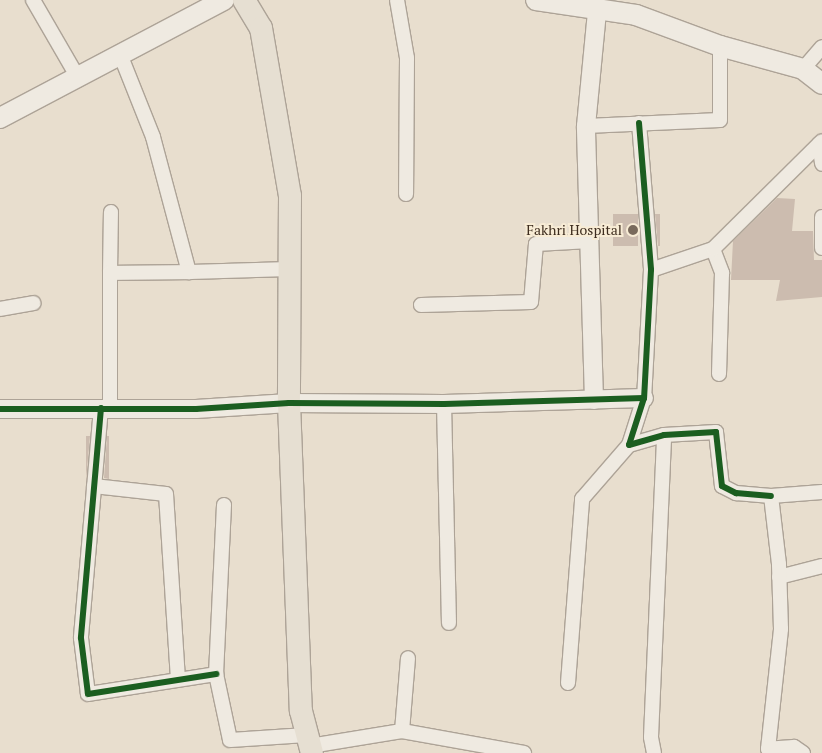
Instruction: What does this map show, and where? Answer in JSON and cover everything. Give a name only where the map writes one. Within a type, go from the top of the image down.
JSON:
[{"type":"main road","points":[[0,118],[224,0]]},
{"type":"main road","points":[[244,0],[261,28],[289,186],[289,402],[301,711],[310,745]]},
{"type":"main road","points":[[536,0],[636,15],[720,46],[803,69],[822,84]]},
{"type":"street","points":[[32,0],[77,76]]},
{"type":"street","points":[[396,0],[407,58],[406,194]]},
{"type":"street","points":[[594,400],[586,126],[597,10]]},
{"type":"street","points":[[586,126],[720,120],[720,46]]},
{"type":"street","points":[[803,69],[822,47]]},
{"type":"street","points":[[120,54],[153,137],[189,272]]},
{"type":"street","points":[[568,683],[582,499],[630,445],[644,398],[651,270],[638,123]]},
{"type":"street","points":[[651,270],[713,249],[820,143]]},
{"type":"street","points":[[820,143],[822,164]]},
{"type":"street","points":[[111,212],[105,408],[94,486],[82,638],[88,694],[216,674]]},
{"type":"street","points":[[822,217],[822,248]]},
{"type":"street","points":[[421,305],[531,302],[536,244],[590,241]]},
{"type":"street","points":[[713,249],[722,273],[719,374]]},
{"type":"street","points":[[110,273],[290,268]]},
{"type":"street","points":[[0,309],[33,303]]},
{"type":"street","points":[[0,409],[196,409],[289,402],[444,404],[644,398]]},
{"type":"street","points":[[444,404],[449,623]]},
{"type":"street","points":[[630,445],[664,435],[716,432],[722,486],[736,494],[771,496],[822,492]]},
{"type":"street","points":[[654,753],[651,737],[664,435]]},
{"type":"street","points":[[94,486],[166,494],[178,680]]},
{"type":"street","points":[[771,496],[779,578],[781,629],[768,749],[794,747],[803,753]]},
{"type":"street","points":[[224,505],[216,674],[230,740],[310,745],[402,731],[524,753]]},
{"type":"street","points":[[779,578],[822,566]]},
{"type":"street","points":[[402,731],[408,658]]},
{"type":"building","points":[[777,198],[795,199],[792,231],[813,231],[814,260],[822,260],[822,297],[776,301],[780,280],[731,280],[733,241]]},
{"type":"building","points":[[613,214],[638,214],[638,246],[613,246]]},
{"type":"building","points":[[655,214],[660,214],[660,246],[658,246]]},
{"type":"building","points":[[86,436],[90,436],[86,481]]},
{"type":"building","points":[[107,436],[109,436],[109,479],[104,478]]},
{"type":"cycle path","points":[[639,123],[651,270],[644,398],[629,445],[664,435],[716,432],[722,486],[736,493],[771,496]]},
{"type":"cycle path","points":[[0,409],[196,409],[289,403],[444,404],[644,398]]},
{"type":"cycle path","points":[[101,408],[81,638],[88,694],[216,674]]},
{"type":"place","name":"Fakhri Hospital","points":[[633,230]]}]
